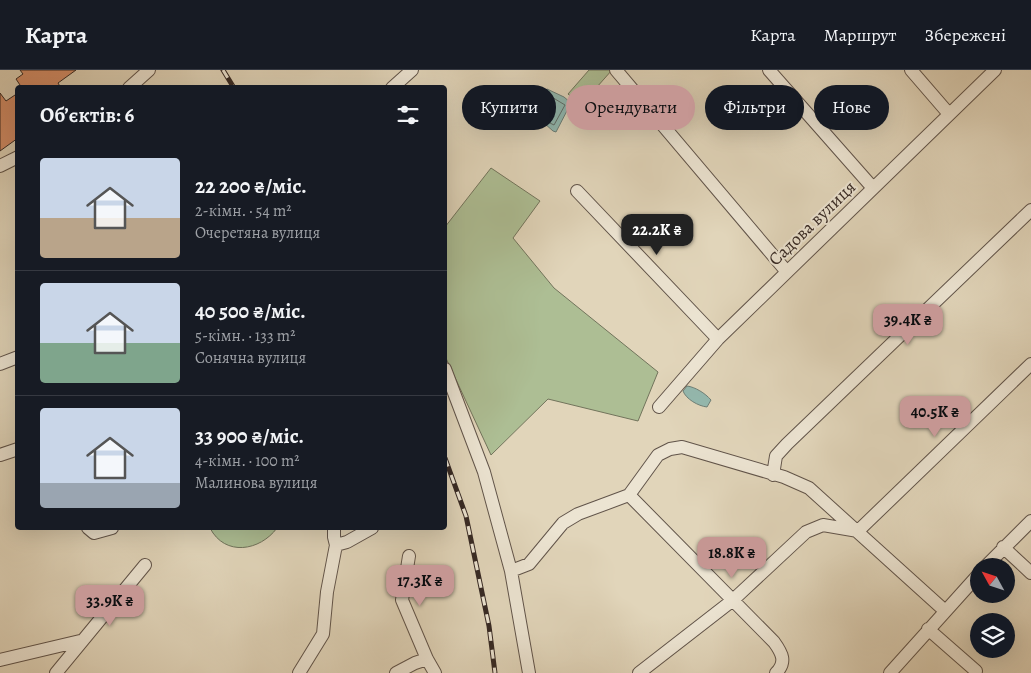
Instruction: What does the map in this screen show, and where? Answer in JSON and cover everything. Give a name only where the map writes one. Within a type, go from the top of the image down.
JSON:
[{"type":"street","points":[[132,85],[149,70]]},
{"type":"street","points":[[395,85],[412,70]]},
{"type":"street","points":[[616,70],[787,272]]},
{"type":"street","points":[[769,70],[873,188]]},
{"type":"street","points":[[912,70],[949,114]]},
{"type":"street","name":"Садова вулиця","points":[[659,407],[718,339],[995,70]]},
{"type":"street","points":[[0,166],[15,158]]},
{"type":"street","points":[[577,191],[718,339]]},
{"type":"street","points":[[773,475],[776,456],[787,444],[1031,210]]},
{"type":"street","points":[[0,364],[15,358]]},
{"type":"street","points":[[858,531],[1031,364]]},
{"type":"street","points":[[447,374],[484,472],[511,571],[529,673]]},
{"type":"street","points":[[511,571],[529,564],[563,523],[578,514],[629,495],[658,455],[670,449],[682,447],[784,477],[809,488],[944,610]]},
{"type":"street","points":[[0,455],[15,450]]},
{"type":"street","points":[[629,495],[733,600],[782,653],[783,661],[776,673]]},
{"type":"street","points":[[993,558],[1031,521]]},
{"type":"street","points":[[639,673],[733,600],[806,532],[823,525],[858,531]]},
{"type":"street","points":[[90,530],[94,533],[105,530]]},
{"type":"street","points":[[299,673],[323,634],[327,592],[336,545],[334,530]]},
{"type":"street","points":[[336,545],[347,542],[368,530]]},
{"type":"street","points":[[1003,547],[1031,573]]},
{"type":"street","points":[[409,556],[402,600],[427,659],[435,673]]},
{"type":"street","points":[[56,673],[145,565]]},
{"type":"street","points":[[890,673],[944,610],[970,583]]},
{"type":"street","points":[[928,629],[976,671]]},
{"type":"street","points":[[0,660],[80,642]]},
{"type":"street","points":[[396,673],[427,659]]},
{"type":"green space","points":[[589,70],[612,70],[599,85],[576,85]]},
{"type":"green space","points":[[491,168],[540,201],[513,238],[554,288],[658,372],[638,421],[548,399],[491,455],[447,360],[447,224]]},
{"type":"green space","points":[[211,530],[275,530],[261,542],[243,548],[233,547],[216,537]]},
{"type":"water","points":[[556,93],[566,99],[566,113],[556,132],[552,130],[556,130]]},
{"type":"water","points":[[687,386],[697,389],[709,397],[711,400],[707,407],[696,404],[687,397],[683,391]]},
{"type":"building","points":[[20,70],[76,70],[58,83],[59,85],[20,85],[16,79],[23,74]]},
{"type":"building","points":[[0,93],[6,101],[15,95],[15,140],[0,151]]},
{"type":"railway","points":[[223,70],[232,85]]},
{"type":"railway","points":[[447,464],[466,516],[489,626],[495,673]]}]
